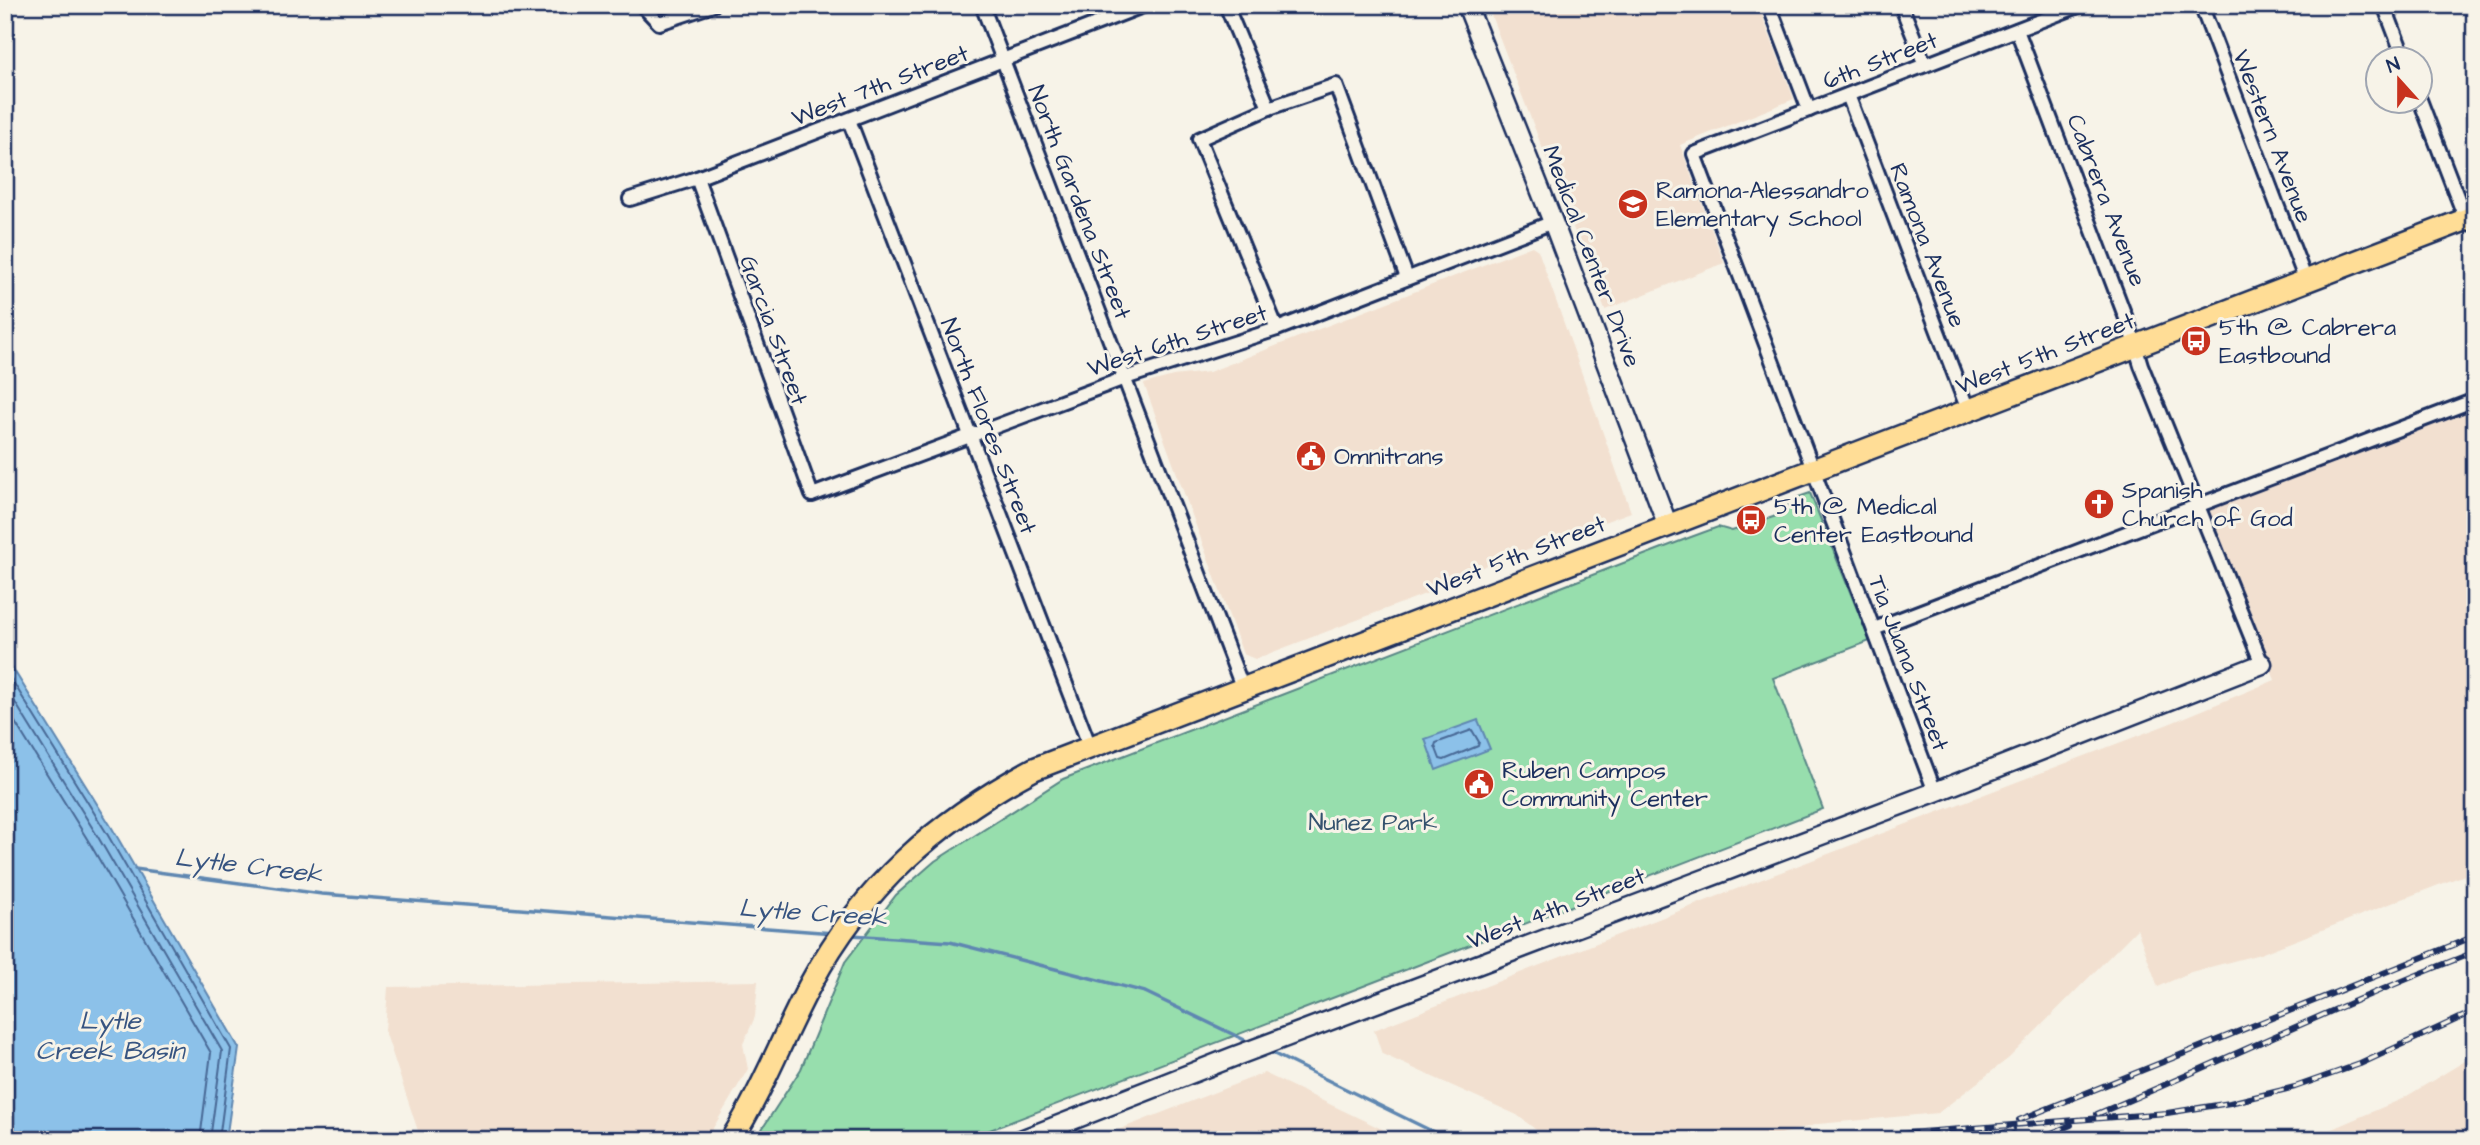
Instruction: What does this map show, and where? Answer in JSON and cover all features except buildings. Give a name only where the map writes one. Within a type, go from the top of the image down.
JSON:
[{"type":"main road","name":"West 5th Street","points":[[731,1140],[768,1076],[810,984],[837,940],[869,897],[924,841],[962,811],[1034,769],[2470,218]]},
{"type":"street","points":[[642,5],[659,23],[713,5]]},
{"type":"street","name":"North Gardena Street","points":[[982,5],[1243,689]]},
{"type":"street","name":"West 7th Street","points":[[629,199],[697,178],[1145,5]]},
{"type":"street","points":[[1226,5],[1269,108]]},
{"type":"street","name":"Medical Center Drive","points":[[1468,5],[1668,526]]},
{"type":"street","points":[[1769,5],[1809,110]]},
{"type":"street","points":[[1901,5],[1925,65]]},
{"type":"street","name":"6th Street","points":[[1695,154],[2081,5]]},
{"type":"street","name":"Western Avenue","points":[[2201,5],[2306,281]]},
{"type":"street","points":[[2384,5],[2400,46]]},
{"type":"street","name":"Cabrera Avenue","points":[[2017,30],[2141,365],[2262,664],[2109,724]]},
{"type":"street","points":[[1277,329],[1199,139],[1269,108],[1336,85],[1407,278]]},
{"type":"street","name":"Ramona Avenue","points":[[1848,95],[1968,410]]},
{"type":"street","points":[[2427,116],[2470,218]]},
{"type":"street","name":"North Flores Street","points":[[849,120],[1090,747]]},
{"type":"street","name":"Tia Juana Street","points":[[1695,154],[1935,792]]},
{"type":"street","name":"Garcia Street","points":[[697,178],[812,495]]},
{"type":"street","name":"West 6th Street","points":[[812,495],[1125,378],[1277,329],[1553,222]]},
{"type":"street","points":[[1874,629],[2475,400]]},
{"type":"street","name":"West 4th Street","points":[[1021,1140],[2109,724]]},
{"type":"shaded area","name":"Ramona-Alessandro Elementary School","points":[[1487,5],[1758,5],[1794,99],[1680,145],[1724,263],[1605,310]]},
{"type":"shaded area","points":[[1532,246],[1538,250],[1631,512],[1447,580],[1433,591],[1255,659],[1243,654],[1144,384],[1173,376],[1209,372]]},
{"type":"shaded area","points":[[2475,408],[2475,871],[2260,954],[2191,972],[2158,987],[2137,929],[2009,1058],[1938,1113],[1818,1124],[1759,1140],[1549,1140],[1517,1115],[1382,1054],[1374,1030],[2171,723],[2275,680],[2206,510]]},
{"type":"shaded area","points":[[758,981],[755,1017],[743,1044],[748,1069],[706,1140],[421,1140],[385,1031],[388,987]]},
{"type":"shaded area","points":[[2475,1055],[2475,1140],[2306,1140],[2402,1099]]},
{"type":"shaded area","points":[[1264,1073],[1405,1140],[1092,1140]]},
{"type":"shaded area","points":[[2174,1131],[2291,1140],[2074,1140]]},
{"type":"green space","name":"Nunez Park","points":[[1810,493],[1870,641],[1773,678],[1823,809],[964,1140],[755,1140],[801,1069],[845,962],[896,895],[935,861],[1063,779],[1718,527],[1732,531],[1776,516],[1796,498]]},
{"type":"water","name":"Lytle Creek Basin","points":[[5,656],[112,828],[239,1048],[226,1140],[5,1140]]},
{"type":"water","points":[[1478,720],[1490,749],[1436,770],[1425,739]]},
{"type":"waterway","name":"Lytle Creek","points":[[135,869],[322,894],[834,933]]},
{"type":"waterway","name":"Lytle Creek","points":[[852,935],[950,942],[1145,992],[1253,1044]]},
{"type":"waterway","name":"Lytle Creek","points":[[1266,1050],[1450,1140]]},
{"type":"railway","points":[[2019,1120],[2475,936]]},
{"type":"railway","points":[[2097,1114],[2475,952]]},
{"type":"railway","points":[[1817,1140],[2167,1113],[2230,1103],[2295,1087],[2360,1064],[2475,1011]]},
{"type":"railway","points":[[2035,1140],[2071,1125]]},
{"type":"railway","points":[[1987,1140],[2013,1129]]},
{"type":"place","name":"Ramona-Alessandro Elementary School","points":[[1633,204]]},
{"type":"place","name":"5th @ Cabrera Eastbound","points":[[2196,341]]},
{"type":"place","name":"Omnitrans","points":[[1311,456]]},
{"type":"place","name":"Spanish Church of God","points":[[2099,504]]},
{"type":"place","name":"5th @ Medical Center Eastbound","points":[[1751,520]]},
{"type":"place","name":"Ruben Campos Community Center","points":[[1479,784]]}]
